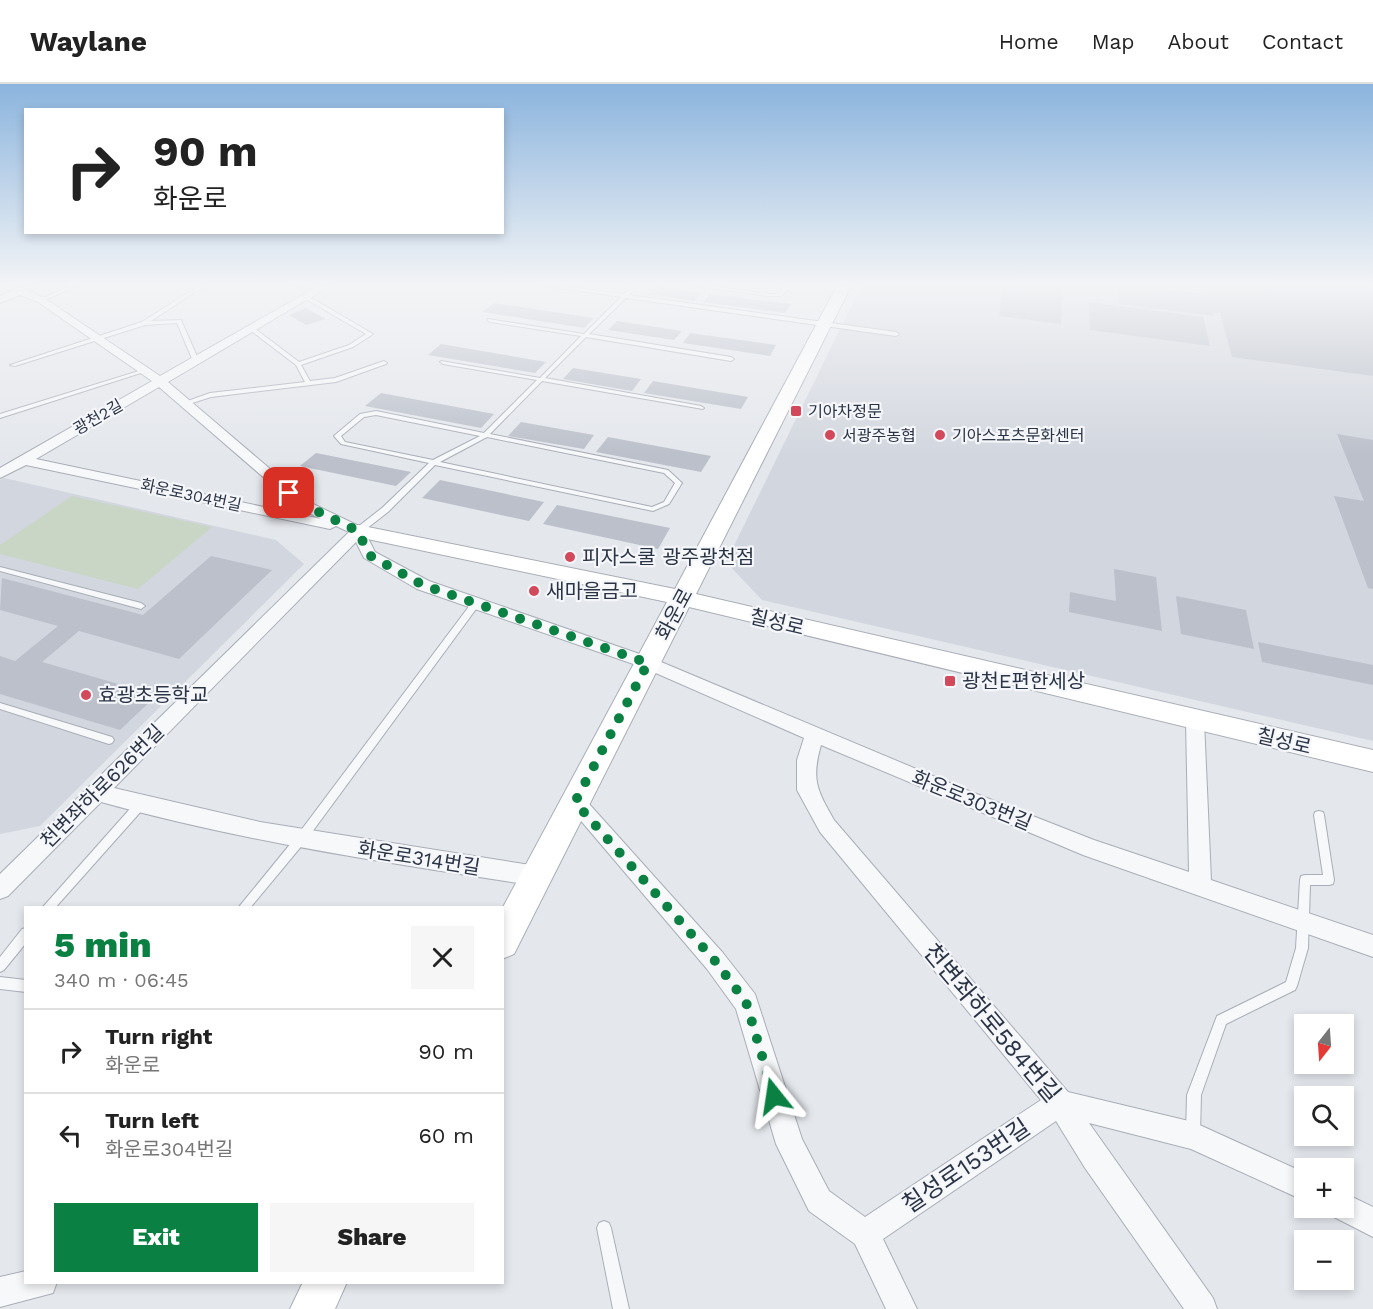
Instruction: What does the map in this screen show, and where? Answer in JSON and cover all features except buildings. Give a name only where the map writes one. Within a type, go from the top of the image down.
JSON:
[{"type":"street","points":[[100,341],[161,382],[304,505],[358,531],[369,555],[377,560],[423,585],[648,663]]},
{"type":"street","name":"광천2길","points":[[0,474],[230,341]]},
{"type":"street","name":"화운로","points":[[504,939],[816,341]]},
{"type":"street","name":"화운로304번길","points":[[23,460],[358,531]]},
{"type":"street","name":"칠성로","points":[[358,531],[682,598],[1373,762]]},
{"type":"street","name":"천변좌하로626번길","points":[[0,889],[358,531]]},
{"type":"street","name":"화운로303번길","points":[[648,663],[1001,812],[1200,887],[1373,946]]},
{"type":"street","points":[[1195,721],[1200,887]]},
{"type":"street","name":"천변좌하로584번길","points":[[815,734],[807,760],[807,790],[827,826],[1060,1103],[1095,1158],[1202,1309]]},
{"type":"street","name":"화운로314번길","points":[[96,792],[140,805],[300,840],[537,876]]},
{"type":"street","points":[[575,802],[715,961],[746,1002],[789,1144],[819,1201],[865,1234],[902,1309]]},
{"type":"street","points":[[1060,1103],[1193,1136],[1294,1182]]},
{"type":"street","name":"칠성로153번길","points":[[865,1234],[1060,1103]]},
{"type":"street","points":[[1354,1213],[1373,1223]]},
{"type":"street","points":[[0,1292],[34,1284]]},
{"type":"street","points":[[312,1309],[325,1284]]},
{"type":"lane","points":[[13,365],[90,341]]},
{"type":"lane","points":[[188,341],[196,361]]},
{"type":"lane","points":[[269,341],[298,364],[308,383]]},
{"type":"lane","points":[[298,364],[351,346],[359,341]]},
{"type":"lane","points":[[358,531],[385,510],[433,464],[484,436],[578,341]]},
{"type":"lane","points":[[622,341],[731,359]]},
{"type":"lane","points":[[442,362],[701,408]]},
{"type":"lane","points":[[187,403],[210,395],[336,380],[384,363]]},
{"type":"lane","points":[[0,416],[144,371]]},
{"type":"lane","points":[[376,413],[484,436],[666,471],[679,483],[667,503],[653,509],[343,443],[337,435],[362,415],[376,413]]},
{"type":"lane","points":[[0,569],[141,606]]},
{"type":"lane","points":[[245,906],[300,840],[476,603]]},
{"type":"lane","points":[[0,706],[109,740]]},
{"type":"lane","points":[[49,906],[140,805]]},
{"type":"lane","points":[[1193,1136],[1194,1095],[1221,1020],[1291,986],[1302,948],[1305,880],[1329,880],[1319,815]]},
{"type":"lane","points":[[0,966],[24,936]]},
{"type":"lane","points":[[0,984],[24,986]]},
{"type":"lane","points":[[604,1228],[621,1309]]},
{"type":"shaded area","points":[[834,341],[1373,341],[1373,741],[762,600],[726,562]]},
{"type":"shaded area","name":"효광초등학교","points":[[4,478],[276,540],[304,564],[40,826],[0,834],[0,480]]},
{"type":"green space","points":[[72,496],[212,527],[138,589],[0,554],[0,545]]},
{"type":"place","name":"기아차정문","points":[[796,411]]},
{"type":"place","name":"서광주농협","points":[[830,435]]},
{"type":"place","name":"기아스포츠문화센터","points":[[940,435]]},
{"type":"place","name":"피자스쿨 광주광천점","points":[[570,557]]},
{"type":"place","name":"새마을금고","points":[[534,591]]},
{"type":"place","name":"광천E편한세상","points":[[950,681]]},
{"type":"place","name":"효광초등학교","points":[[86,695]]},
{"type":"route","points":[[289,493],[304,505],[358,531],[369,555],[394,571],[423,585],[648,663],[575,802],[715,961],[746,1002],[762,1048],[774,1096]]}]
